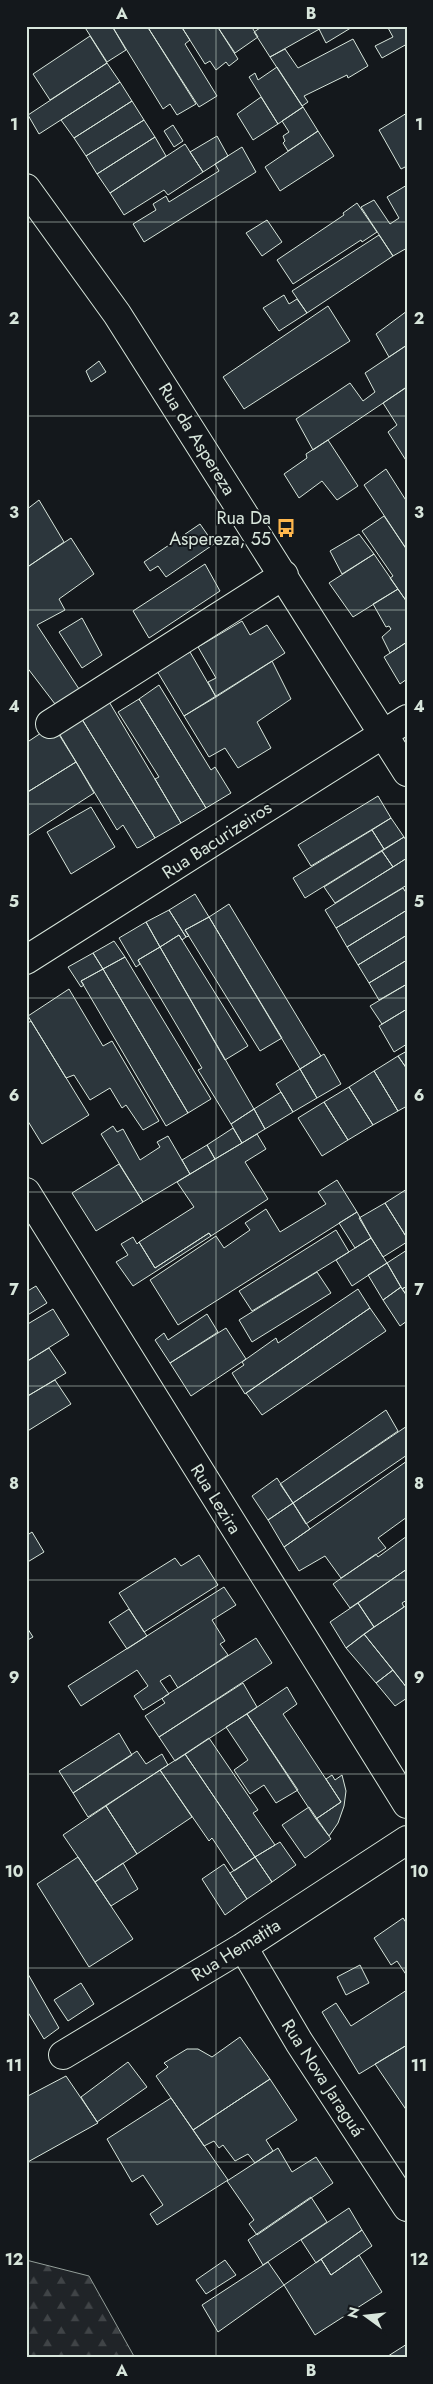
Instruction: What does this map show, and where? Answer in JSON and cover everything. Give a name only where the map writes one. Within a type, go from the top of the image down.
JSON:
[{"type":"street","name":"Rua da Aspereza","points":[[26,188],[117,314],[407,772]]},
{"type":"street","points":[[50,724],[284,576]]},
{"type":"street","name":"Rua Bacurizeiros","points":[[26,960],[407,719]]},
{"type":"street","name":"Rua Lezira","points":[[26,1192],[407,1804]]},
{"type":"street","name":"Rua Hematita","points":[[63,2055],[243,1947],[407,1840]]},
{"type":"street","name":"Rua Nova Jaraguá","points":[[243,1947],[299,2042],[407,2207]]},
{"type":"green space","points":[[26,2260],[89,2276],[135,2358],[26,2358]]},
{"type":"building","points":[[84,26],[112,26],[126,50],[107,62]]},
{"type":"building","points":[[112,26],[147,26],[196,104],[177,115],[170,104],[163,109]]},
{"type":"building","points":[[147,26],[181,26],[190,40],[185,44],[217,96],[199,107]]},
{"type":"building","points":[[181,26],[217,26],[238,59],[229,66],[226,62],[216,70],[210,61],[205,64]]},
{"type":"building","points":[[217,26],[251,26],[258,37],[235,53]]},
{"type":"building","points":[[263,26],[323,27],[270,57],[254,32]]},
{"type":"building","points":[[324,26],[354,26],[326,43],[319,29]]},
{"type":"building","points":[[387,26],[407,26],[407,44],[382,58],[375,46],[393,37]]},
{"type":"building","points":[[90,36],[107,63],[50,100],[33,74]]},
{"type":"building","points":[[353,39],[368,66],[348,78],[347,75],[304,96],[308,102],[302,106],[270,57],[285,49],[298,68]]},
{"type":"building","points":[[107,63],[120,82],[39,134],[28,115]]},
{"type":"building","points":[[277,67],[303,107],[278,124],[249,77],[255,73],[258,80]]},
{"type":"building","points":[[120,82],[132,101],[74,138],[61,120]]},
{"type":"building","points":[[261,97],[278,124],[253,140],[237,114]]},
{"type":"building","points":[[132,101],[144,120],[86,156],[74,138]]},
{"type":"building","points":[[303,107],[318,131],[288,151],[283,143],[285,141],[283,136],[289,132],[282,121]]},
{"type":"building","points":[[407,113],[407,170],[405,167],[401,169],[379,130]]},
{"type":"building","points":[[144,120],[155,137],[97,174],[86,156]]},
{"type":"building","points":[[173,125],[183,141],[174,147],[164,131]]},
{"type":"building","points":[[318,131],[334,156],[280,191],[265,167]]},
{"type":"building","points":[[217,136],[228,156],[203,172],[190,152]]},
{"type":"building","points":[[155,137],[166,156],[110,193],[97,174]]},
{"type":"building","points":[[185,144],[203,172],[168,195],[164,190],[124,215],[110,193]]},
{"type":"building","points":[[242,147],[256,172],[144,242],[133,224],[156,210],[153,204],[166,196],[169,202],[219,171],[215,164]]},
{"type":"building","points":[[407,185],[407,248],[393,256],[361,207],[374,200],[390,224],[399,218],[387,197]]},
{"type":"building","points":[[357,203],[377,232],[362,242],[361,240],[293,284],[277,260],[344,215],[343,213]]},
{"type":"building","points":[[267,220],[282,242],[262,256],[246,233]]},
{"type":"building","points":[[379,235],[393,256],[307,313],[292,291]]},
{"type":"building","points":[[284,295],[289,304],[297,299],[307,313],[279,331],[263,308]]},
{"type":"building","points":[[328,306],[350,341],[244,409],[223,377]]},
{"type":"building","points":[[407,311],[407,345],[389,357],[376,334]]},
{"type":"building","points":[[407,345],[407,387],[313,450],[296,419],[350,383],[363,401],[375,392],[365,373]]},
{"type":"building","points":[[99,361],[106,372],[91,382],[86,371]]},
{"type":"building","points":[[405,388],[407,391],[407,462],[388,432],[397,425],[383,403]]},
{"type":"building","points":[[328,440],[358,486],[337,500],[322,481],[299,498],[284,474],[307,458],[306,454]]},
{"type":"building","points":[[386,469],[407,502],[407,550],[364,485]]},
{"type":"building","points":[[39,500],[64,542],[26,568],[26,510]]},
{"type":"building","points":[[384,516],[407,550],[407,602],[390,578],[393,576],[362,531]]},
{"type":"building","points":[[200,524],[214,544],[166,577],[158,566],[150,571],[144,562]]},
{"type":"building","points":[[359,534],[374,554],[342,574],[330,551]]},
{"type":"building","points":[[71,538],[94,574],[59,599],[65,610],[37,625],[79,689],[55,704],[26,666],[26,568]]},
{"type":"building","points":[[374,554],[398,589],[353,617],[329,583]]},
{"type":"building","points":[[205,564],[220,591],[149,638],[133,611]]},
{"type":"building","points":[[398,589],[407,602],[407,642],[390,653],[382,637],[391,629],[389,626],[386,627],[373,604]]},
{"type":"building","points":[[82,618],[102,655],[82,668],[59,632]]},
{"type":"building","points":[[242,621],[250,635],[267,625],[285,653],[216,697],[208,682],[216,678],[198,647]]},
{"type":"building","points":[[407,642],[407,679],[400,684],[384,657]]},
{"type":"building","points":[[190,652],[216,697],[184,716],[157,671]]},
{"type":"building","points":[[272,661],[291,699],[257,722],[271,748],[238,768],[225,748],[209,757],[184,716]]},
{"type":"building","points":[[159,685],[211,770],[215,767],[231,793],[206,808],[139,699]]},
{"type":"building","points":[[139,699],[206,808],[181,823],[155,779],[159,777],[118,712]]},
{"type":"building","points":[[108,700],[181,823],[155,838],[80,716]]},
{"type":"building","points":[[80,716],[155,838],[140,847],[137,848],[123,825],[117,830],[57,730]]},
{"type":"building","points":[[53,725],[76,762],[26,793],[26,743]]},
{"type":"building","points":[[76,762],[94,793],[26,837],[26,793]]},
{"type":"building","points":[[378,796],[391,818],[311,866],[298,845]]},
{"type":"building","points":[[91,807],[115,847],[71,874],[47,832]]},
{"type":"building","points":[[391,818],[404,837],[384,849],[372,830]]},
{"type":"building","points":[[372,830],[384,849],[305,898],[293,878]]},
{"type":"building","points":[[404,837],[407,842],[407,858],[393,867],[382,851]]},
{"type":"building","points":[[382,851],[393,867],[335,903],[324,887]]},
{"type":"building","points":[[407,858],[407,885],[336,928],[325,910]]},
{"type":"building","points":[[403,888],[407,894],[407,910],[347,947],[336,928]]},
{"type":"building","points":[[195,894],[209,917],[185,930],[189,936],[186,937],[169,910]]},
{"type":"building","points":[[229,904],[321,1056],[300,1069],[209,917]]},
{"type":"building","points":[[169,910],[186,937],[182,940],[179,935],[160,947],[146,922]]},
{"type":"building","points":[[407,910],[407,935],[358,965],[347,947]]},
{"type":"building","points":[[209,917],[282,1038],[260,1051],[185,930]]},
{"type":"building","points":[[146,922],[160,947],[138,960],[140,964],[136,967],[119,938]]},
{"type":"building","points":[[179,935],[248,1046],[225,1060],[160,947]]},
{"type":"building","points":[[407,935],[407,960],[369,983],[358,965]]},
{"type":"building","points":[[114,941],[125,957],[103,969],[93,953]]},
{"type":"building","points":[[160,947],[254,1109],[231,1124],[198,1070],[202,1068],[138,960]]},
{"type":"building","points":[[93,953],[103,969],[81,981],[84,985],[81,987],[68,967]]},
{"type":"building","points":[[125,957],[211,1099],[188,1113],[103,969]]},
{"type":"building","points":[[407,960],[407,984],[379,1000],[369,983]]},
{"type":"building","points":[[103,969],[188,1113],[166,1126],[81,981]]},
{"type":"building","points":[[407,984],[407,1009],[382,1024],[370,1006]]},
{"type":"building","points":[[69,989],[103,1046],[112,1041],[159,1121],[143,1130],[126,1105],[122,1108],[110,1088],[90,1100],[74,1075],[66,1078],[28,1016]]},
{"type":"building","points":[[407,1009],[407,1044],[394,1052],[379,1026]]},
{"type":"building","points":[[31,1021],[89,1115],[42,1144],[26,1118],[26,1024]]},
{"type":"building","points":[[407,1051],[407,1069],[398,1056]]},
{"type":"building","points":[[324,1054],[341,1084],[317,1098],[300,1069]]},
{"type":"building","points":[[398,1056],[407,1069],[407,1106],[398,1111],[374,1071]]},
{"type":"building","points":[[300,1069],[317,1098],[293,1112],[276,1084]]},
{"type":"building","points":[[374,1071],[398,1111],[373,1125],[349,1087]]},
{"type":"building","points":[[349,1087],[373,1125],[348,1140],[324,1102]]},
{"type":"building","points":[[281,1092],[293,1112],[265,1129],[254,1109]]},
{"type":"building","points":[[324,1102],[348,1140],[322,1156],[298,1118]]},
{"type":"building","points":[[254,1109],[265,1129],[242,1143],[231,1124]]},
{"type":"building","points":[[113,1126],[117,1132],[123,1129],[140,1160],[160,1147],[157,1142],[168,1136],[190,1174],[143,1202],[101,1134]]},
{"type":"building","points":[[233,1128],[242,1143],[215,1159],[207,1145]]},
{"type":"building","points":[[257,1134],[266,1149],[245,1162],[268,1199],[211,1236],[209,1233],[155,1268],[139,1242],[194,1207],[177,1182]]},
{"type":"building","points":[[207,1145],[215,1159],[190,1174],[182,1160]]},
{"type":"building","points":[[119,1164],[143,1202],[96,1231],[72,1193]]},
{"type":"building","points":[[337,1180],[357,1212],[178,1325],[150,1280],[216,1236],[224,1248],[250,1230],[245,1223],[266,1209],[280,1232],[326,1204],[318,1192]]},
{"type":"building","points":[[407,1189],[407,1238],[385,1203]]},
{"type":"building","points":[[385,1203],[407,1238],[407,1242],[383,1257],[359,1218]]},
{"type":"building","points":[[357,1212],[371,1238],[355,1248],[339,1223]]},
{"type":"building","points":[[336,1230],[349,1252],[252,1311],[239,1291]]},
{"type":"building","points":[[209,1233],[211,1236],[133,1286],[116,1262],[128,1255],[121,1244],[133,1237],[137,1244],[139,1242],[155,1268]]},
{"type":"building","points":[[371,1238],[387,1263],[352,1286],[336,1260]]},
{"type":"building","points":[[407,1250],[407,1286],[402,1289],[387,1263]]},
{"type":"building","points":[[387,1263],[401,1287],[383,1300],[368,1275]]},
{"type":"building","points":[[317,1272],[331,1293],[252,1342],[239,1320]]},
{"type":"building","points":[[36,1286],[47,1303],[26,1316],[26,1292]]},
{"type":"building","points":[[407,1286],[407,1296],[402,1289]]},
{"type":"building","points":[[401,1287],[407,1296],[407,1321],[400,1326],[383,1300]]},
{"type":"building","points":[[358,1289],[370,1308],[245,1394],[232,1373],[244,1365],[242,1362],[276,1338],[278,1343]]},
{"type":"building","points":[[370,1308],[386,1331],[262,1415],[246,1393]]},
{"type":"building","points":[[53,1309],[69,1335],[26,1362],[26,1325]]},
{"type":"building","points":[[207,1314],[218,1332],[170,1363],[155,1340],[164,1333],[168,1340]]},
{"type":"building","points":[[226,1328],[246,1359],[191,1396],[170,1363]]},
{"type":"building","points":[[49,1348],[66,1373],[26,1397],[26,1362]]},
{"type":"building","points":[[55,1380],[71,1404],[26,1432],[26,1397]]},
{"type":"building","points":[[386,1410],[398,1431],[293,1503],[280,1484]]},
{"type":"building","points":[[407,1426],[407,1455],[306,1524],[293,1503]]},
{"type":"building","points":[[407,1461],[407,1517],[378,1538],[386,1548],[341,1578],[325,1556],[299,1571],[284,1547]]},
{"type":"building","points":[[277,1478],[293,1503],[268,1520],[252,1496]]},
{"type":"building","points":[[293,1503],[310,1529],[284,1547],[268,1520]]},
{"type":"building","points":[[32,1532],[44,1552],[26,1563],[26,1536]]},
{"type":"building","points":[[407,1536],[407,1569],[350,1608],[333,1584],[376,1554],[378,1557]]},
{"type":"building","points":[[199,1555],[218,1585],[144,1632],[119,1593],[175,1558],[181,1566]]},
{"type":"building","points":[[407,1569],[407,1600],[402,1603],[404,1607],[374,1627],[358,1603]]},
{"type":"building","points":[[224,1587],[236,1605],[212,1620],[225,1641],[220,1644],[228,1655],[178,1688],[170,1675],[160,1681],[169,1694],[143,1710],[134,1696],[148,1686],[137,1670],[81,1706],[68,1686]]},
{"type":"building","points":[[358,1603],[374,1627],[346,1648],[330,1622]]},
{"type":"building","points":[[407,1605],[407,1688],[364,1634]]},
{"type":"building","points":[[129,1609],[147,1636],[127,1649],[109,1622]]},
{"type":"building","points":[[26,1626],[33,1637],[26,1641]]},
{"type":"building","points":[[364,1634],[393,1670],[376,1683],[346,1648]]},
{"type":"building","points":[[256,1638],[272,1663],[159,1737],[145,1716],[165,1703],[162,1699],[165,1696]]},
{"type":"building","points":[[393,1670],[407,1688],[407,1698],[395,1706],[376,1683]]},
{"type":"building","points":[[243,1683],[257,1707],[175,1761],[159,1737]]},
{"type":"building","points":[[287,1687],[297,1704],[283,1714],[341,1802],[316,1819],[247,1714]]},
{"type":"building","points":[[247,1714],[298,1790],[276,1803],[264,1785],[250,1794],[234,1770],[248,1760],[226,1727]]},
{"type":"building","points":[[119,1733],[132,1755],[73,1793],[59,1771]]},
{"type":"building","points":[[209,1738],[258,1810],[253,1813],[275,1845],[255,1857],[185,1754]]},
{"type":"building","points":[[137,1751],[146,1764],[162,1754],[168,1765],[88,1817],[73,1793]]},
{"type":"building","points":[[185,1754],[255,1857],[234,1871],[212,1838],[209,1841],[160,1770]]},
{"type":"building","points":[[160,1770],[192,1817],[137,1854],[106,1806]]},
{"type":"building","points":[[332,1775],[335,1780],[342,1775],[346,1791],[344,1806],[338,1823],[329,1836],[316,1819],[341,1802],[326,1779]]},
{"type":"building","points":[[106,1806],[137,1854],[95,1882],[63,1835]]},
{"type":"building","points":[[309,1807],[331,1839],[305,1858],[282,1825]]},
{"type":"building","points":[[280,1842],[296,1865],[272,1882],[255,1857]]},
{"type":"building","points":[[78,1857],[133,1939],[89,1967],[37,1884]]},
{"type":"building","points":[[255,1857],[272,1882],[247,1899],[230,1873]]},
{"type":"building","points":[[123,1863],[138,1889],[111,1906],[95,1882]]},
{"type":"building","points":[[224,1864],[247,1899],[225,1915],[202,1879]]},
{"type":"building","points":[[403,1918],[407,1924],[407,1976],[397,1961],[391,1965],[374,1938]]},
{"type":"building","points":[[360,1965],[369,1983],[346,1995],[337,1977]]},
{"type":"building","points":[[28,1974],[59,2028],[44,2039],[26,2009]]},
{"type":"building","points":[[81,1983],[94,2004],[68,2021],[54,2000]]},
{"type":"building","points":[[407,1990],[407,2045],[359,2074],[322,2012],[336,2003],[351,2026]]},
{"type":"building","points":[[240,2037],[270,2079],[193,2130],[156,2076],[168,2067],[164,2063],[187,2049],[198,2049],[212,2057]]},
{"type":"building","points":[[407,2045],[407,2111],[375,2064]]},
{"type":"building","points":[[128,2062],[147,2087],[97,2122],[81,2097]]},
{"type":"building","points":[[66,2076],[98,2123],[26,2163],[26,2097]]},
{"type":"building","points":[[270,2079],[297,2120],[266,2140],[273,2151],[255,2163],[248,2154],[235,2161],[223,2145],[219,2148],[214,2141],[204,2146],[193,2130]]},
{"type":"building","points":[[171,2098],[228,2180],[157,2225],[150,2214],[163,2205],[143,2175],[132,2182],[107,2139]]},
{"type":"building","points":[[278,2148],[292,2172],[316,2157],[333,2183],[257,2235],[249,2224],[254,2220],[227,2181]]},
{"type":"building","points":[[311,2197],[327,2222],[263,2265],[248,2240]]},
{"type":"building","points":[[349,2208],[362,2230],[316,2263],[301,2240]]},
{"type":"building","points":[[362,2230],[372,2246],[331,2275],[321,2259]]},
{"type":"building","points":[[359,2255],[382,2292],[315,2335],[284,2285],[321,2259],[331,2275]]},
{"type":"building","points":[[225,2260],[236,2275],[206,2294],[196,2280]]},
{"type":"building","points":[[268,2262],[284,2285],[218,2332],[202,2305]]},
{"type":"building","points":[[407,2344],[407,2358],[385,2358]]},
{"type":"place","name":"Rua Da Aspereza, 55","points":[[286,528]]}]
